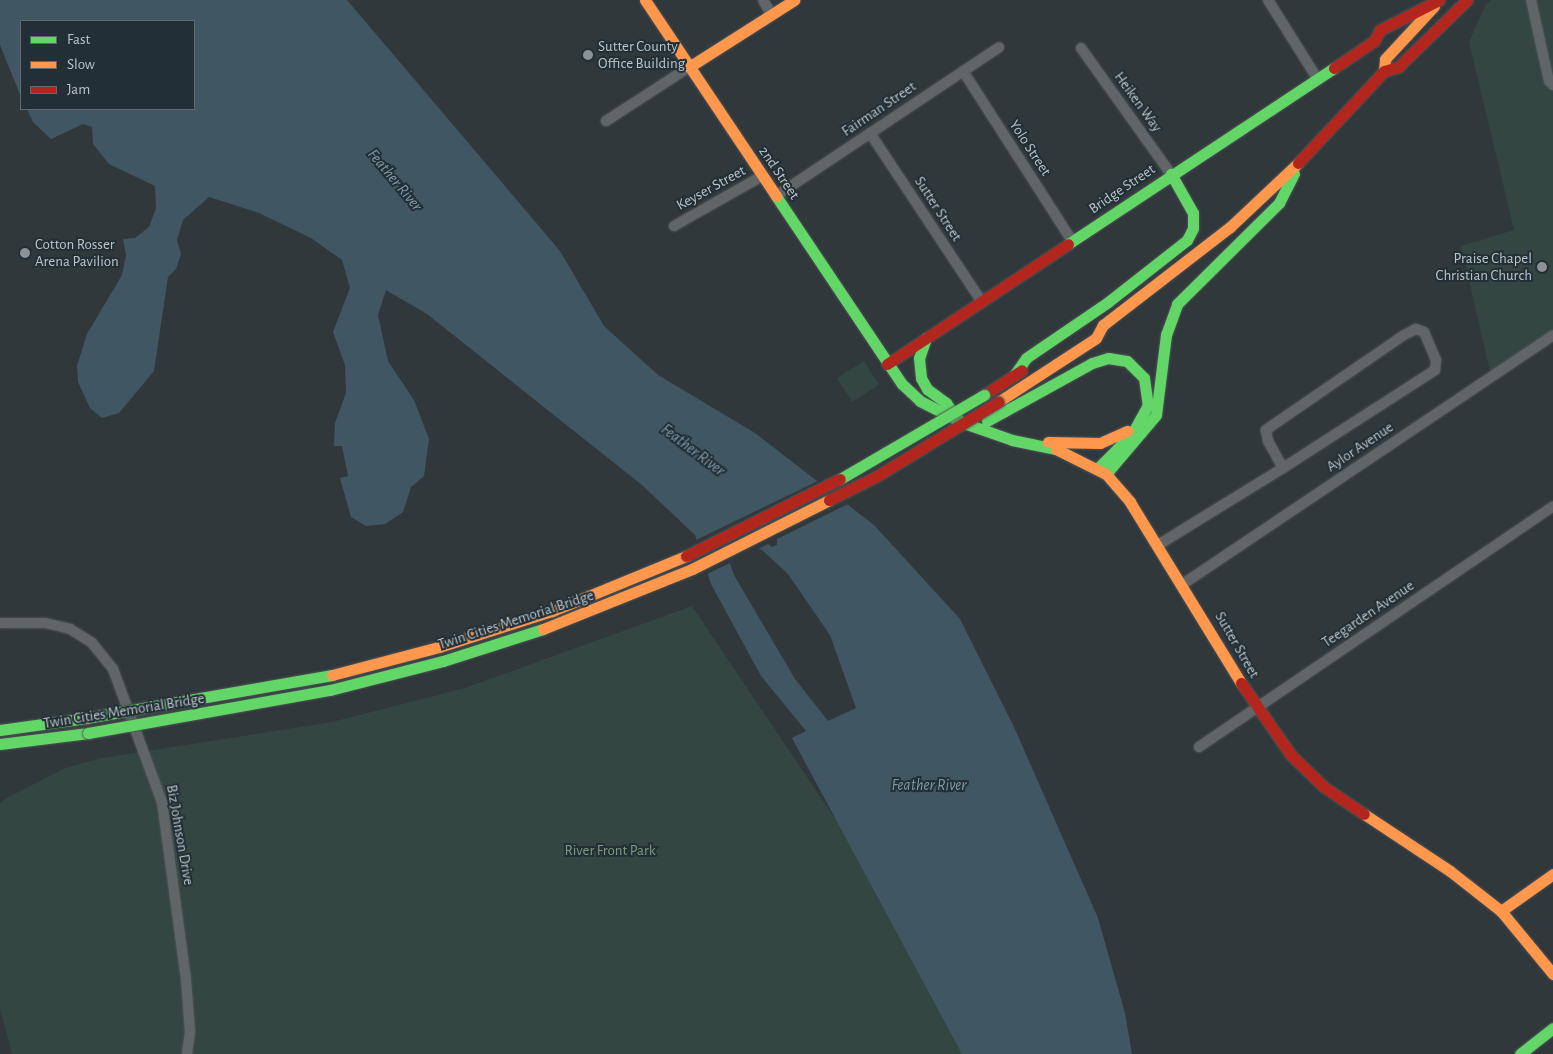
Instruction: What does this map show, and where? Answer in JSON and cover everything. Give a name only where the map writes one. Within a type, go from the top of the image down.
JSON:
[{"type":"main road","name":"2nd Street","points":[[645,0],[887,364]]},
{"type":"main road","points":[[689,67],[794,0]]},
{"type":"main road","points":[[1384,71],[1384,59],[1440,0]]},
{"type":"main road","name":"Bridge Street","points":[[887,364],[1374,41],[1380,30],[1440,0]]},
{"type":"main road","points":[[1015,374],[1088,327],[1104,325],[1214,240],[1300,161],[1384,71],[1398,67],[1467,0]]},
{"type":"main road","points":[[1102,471],[1144,433],[1156,415],[1166,335],[1177,304],[1279,203],[1300,161]]},
{"type":"main road","points":[[1015,374],[1026,358],[1108,302],[1187,240],[1193,228],[1193,213],[1171,174]]},
{"type":"main road","name":"Twin Cities Memorial Bridge","points":[[0,744],[88,733],[330,690],[443,661],[550,627],[692,569],[877,476],[936,442],[1096,338],[1104,325]]},
{"type":"main road","points":[[926,338],[919,358],[923,382],[931,392],[946,403],[961,422]]},
{"type":"main road","points":[[936,442],[1011,408],[1092,363],[1117,358],[1136,367],[1147,386],[1146,412],[1102,471]]},
{"type":"main road","name":"Sutter Street","points":[[887,364],[915,397],[961,422],[1030,444],[1063,451],[1102,471],[1125,495],[1183,584],[1256,708],[1291,755],[1324,787],[1450,871],[1502,911],[1553,974]]},
{"type":"main road","name":"Twin Cities Memorial Bridge","points":[[0,730],[86,718],[327,676],[439,647],[552,611],[686,556],[869,465],[1015,374]]},
{"type":"main road","points":[[1030,444],[1100,443],[1135,427]]},
{"type":"main road","points":[[1502,911],[1553,874]]},
{"type":"main road","points":[[1520,1054],[1552,1032]]},
{"type":"main road","points":[[1529,1054],[1552,1032]]},
{"type":"street","points":[[763,0],[772,14]]},
{"type":"street","points":[[1268,0],[1317,78]]},
{"type":"street","points":[[1531,0],[1549,81],[1553,86]]},
{"type":"street","name":"Fairman Street","points":[[776,196],[1000,47]]},
{"type":"street","name":"Heiken Way","points":[[1080,48],[1171,174]]},
{"type":"street","points":[[606,120],[689,67]]},
{"type":"street","name":"Yolo Street","points":[[963,71],[1072,241]]},
{"type":"street","name":"Sutter Street","points":[[870,133],[981,302]]},
{"type":"street","name":"Keyser Street","points":[[674,226],[762,176]]},
{"type":"street","points":[[1158,545],[1283,468],[1435,370],[1436,360],[1424,332],[1416,329],[1404,335],[1266,430],[1268,441],[1283,468]]},
{"type":"street","name":"Aylor Avenue","points":[[1183,584],[1553,335]]},
{"type":"street","name":"Teegarden Avenue","points":[[1199,747],[1553,506]]},
{"type":"street","name":"Biz Johnson Drive","points":[[0,622],[45,623],[70,629],[92,643],[113,669],[162,802],[186,979],[190,1032],[186,1054]]},
{"type":"green space","points":[[1491,0],[1553,0],[1553,329],[1490,371],[1461,246],[1514,230],[1469,42],[1485,6]]},
{"type":"green space","points":[[864,361],[879,385],[852,402],[837,378]]},
{"type":"green space","name":"River Front Park","points":[[692,606],[899,914],[972,1054],[12,1054],[0,1008],[0,804],[5,799],[65,768],[102,758],[332,722],[465,688]]},
{"type":"water","name":"Feather River","points":[[0,0],[347,0],[560,251],[604,326],[658,375],[755,433],[874,525],[960,619],[1014,727],[1098,918],[1125,1013],[1132,1054],[962,1054],[792,738],[806,731],[761,676],[711,584],[695,535],[642,485],[427,314],[386,290],[378,315],[388,361],[414,400],[429,439],[424,476],[411,487],[403,512],[385,524],[366,526],[351,517],[340,478],[348,476],[342,446],[334,446],[335,423],[346,393],[345,365],[333,332],[350,288],[342,260],[311,238],[259,213],[209,197],[183,220],[177,240],[181,254],[176,269],[168,277],[154,371],[119,413],[102,418],[90,408],[78,382],[77,366],[87,334],[122,275],[126,255],[123,239],[135,238],[149,227],[156,208],[155,186],[109,164],[93,144],[92,127],[83,124],[51,139],[33,122],[27,110],[195,110],[195,20],[20,20],[20,95],[0,45]],"holes":[[[740,541],[762,550],[788,574],[830,635],[856,708],[828,721],[795,679],[734,575],[726,553]]]},
{"type":"pier","points":[[820,480],[850,503],[777,539],[777,545],[772,547],[768,544],[756,550],[739,543],[729,553],[732,562],[705,575],[694,541]]},
{"type":"traffic: fast","points":[[1068,244],[1334,68]]},
{"type":"traffic: fast","points":[[1015,374],[1026,358],[1108,302],[1187,240],[1193,228],[1193,213],[1171,174]]},
{"type":"traffic: fast","points":[[1106,474],[1156,415],[1166,335],[1177,304],[1279,203],[1294,174]]},
{"type":"traffic: fast","points":[[776,196],[902,384],[920,401],[961,422],[1012,440],[1056,449]]},
{"type":"traffic: fast","points":[[926,338],[919,358],[921,378],[927,389],[946,403],[959,420]]},
{"type":"traffic: fast","points":[[987,421],[1092,363],[1108,358],[1127,361],[1144,378],[1148,405],[1132,434],[1098,468]]},
{"type":"traffic: fast","points":[[840,479],[984,395]]},
{"type":"traffic: fast","points":[[88,733],[330,690],[443,661],[543,629]]},
{"type":"traffic: fast","points":[[86,718],[332,675]]},
{"type":"traffic: fast","points":[[0,730],[86,718]]},
{"type":"traffic: fast","points":[[0,744],[88,733]]},
{"type":"traffic: fast","points":[[1520,1054],[1553,1028]]},
{"type":"traffic: slow","points":[[645,0],[776,196]]},
{"type":"traffic: slow","points":[[689,67],[794,0]]},
{"type":"traffic: slow","points":[[1384,71],[1385,59],[1434,6]]},
{"type":"traffic: slow","points":[[998,402],[1096,338],[1103,325],[1230,227],[1298,163]]},
{"type":"traffic: slow","points":[[1048,442],[1100,443],[1127,431]]},
{"type":"traffic: slow","points":[[1056,449],[1106,474],[1130,502],[1241,683]]},
{"type":"traffic: slow","points":[[543,629],[692,569],[829,500]]},
{"type":"traffic: slow","points":[[332,675],[439,647],[552,611],[686,556]]},
{"type":"traffic: slow","points":[[1364,814],[1450,871],[1501,911],[1553,974]]},
{"type":"traffic: slow","points":[[1501,911],[1553,874]]},
{"type":"traffic: jam","points":[[1334,68],[1374,41],[1380,30],[1439,0]]},
{"type":"traffic: jam","points":[[1298,163],[1384,71],[1398,67],[1467,0]]},
{"type":"traffic: jam","points":[[887,364],[1068,244]]},
{"type":"traffic: jam","points":[[984,395],[1022,370]]},
{"type":"traffic: jam","points":[[829,500],[877,476],[998,402]]},
{"type":"traffic: jam","points":[[686,556],[840,479]]},
{"type":"traffic: jam","points":[[1241,683],[1291,755],[1324,787],[1364,814]]},
{"type":"place","name":"Sutter County Office Building","points":[[588,55]]},
{"type":"place","name":"Cotton Rosser Arena Pavilion","points":[[25,253]]},
{"type":"place","name":"Praise Chapel Christian Church","points":[[1542,267]]}]
